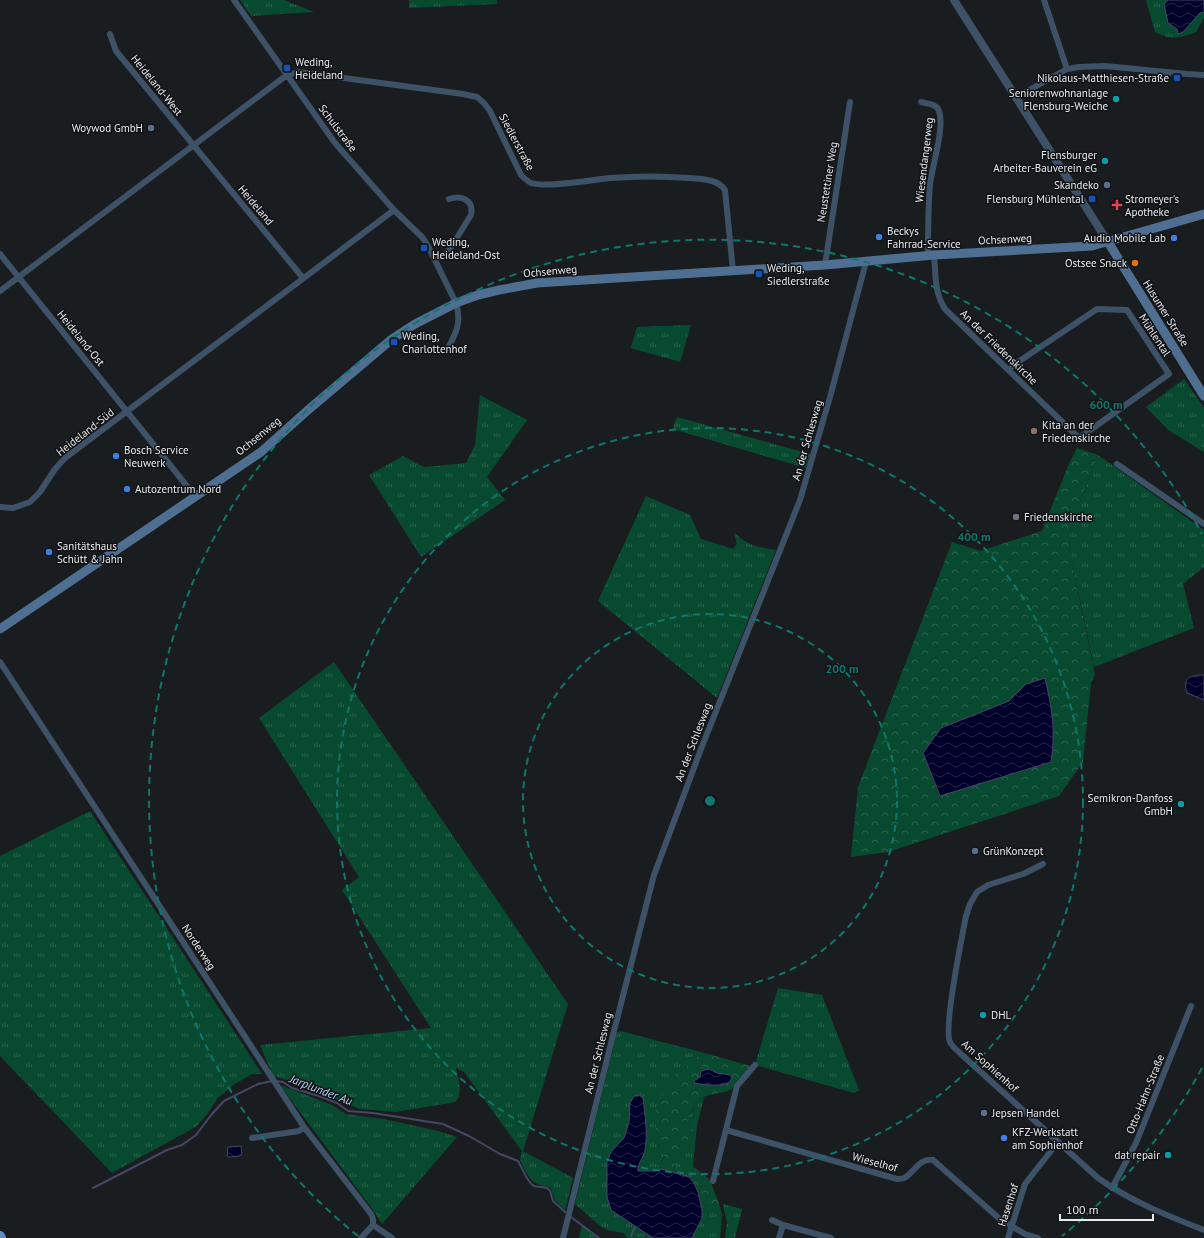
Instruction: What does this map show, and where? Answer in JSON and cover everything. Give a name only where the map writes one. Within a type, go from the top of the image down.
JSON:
[{"type":"main road","name":"Ochsenweg","points":[[0,629],[261,452],[392,339],[414,324],[456,303],[478,295],[537,284],[1092,246],[1204,214]]},
{"type":"main road","name":"Husumer Straße","points":[[1108,242],[1204,396]]},
{"type":"street","name":"Schulstraße","points":[[234,0],[335,143],[394,210],[422,237],[428,246],[456,303],[459,313],[458,327],[447,350]]},
{"type":"street","name":"Husumer Straße","points":[[954,0],[1108,242]]},
{"type":"street","points":[[1044,0],[1067,69]]},
{"type":"street","name":"Heideland-West","points":[[110,34],[116,51],[193,145]]},
{"type":"street","points":[[1015,98],[1067,69],[1079,67],[1105,66],[1204,75]]},
{"type":"street","name":"Siedlerstraße","points":[[287,75],[299,72],[477,97],[484,102],[490,111],[521,175],[527,181],[532,183],[544,185],[612,178],[658,176],[701,179],[717,183],[725,190],[733,271]]},
{"type":"street","points":[[0,291],[287,75]]},
{"type":"street","name":"Neustettiner Weg","points":[[825,265],[850,102]]},
{"type":"street","name":"Wiesendangerweg","points":[[921,102],[934,105],[939,109],[940,116],[938,141],[932,168],[929,205],[931,256]]},
{"type":"street","name":"Heideland","points":[[193,145],[304,278]]},
{"type":"street","points":[[435,260],[450,249],[471,215],[471,204],[468,201],[455,197],[449,199]]},
{"type":"street","points":[[128,412],[394,210]]},
{"type":"street","name":"Heideland-Ost","points":[[0,254],[195,496]]},
{"type":"street","name":"An der Friedenskirche","points":[[931,256],[936,291],[945,309],[1079,438]]},
{"type":"street","name":"An der Schleswag","points":[[563,1238],[614,1026],[654,875],[701,749],[800,500],[830,397],[866,262]]},
{"type":"street","name":"Mühlental","points":[[1009,370],[1097,308],[1127,310],[1169,374],[1079,438]]},
{"type":"street","name":"Heideland-Süd","points":[[0,507],[13,508],[30,502],[40,492],[55,469],[65,458],[128,412]]},
{"type":"street","points":[[1117,464],[1204,524]]},
{"type":"street","name":"Norderweg","points":[[0,662],[304,1127],[371,1214],[373,1225]]},
{"type":"street","name":"Am Sophienhof","points":[[1043,864],[1023,874],[988,885],[977,892],[970,904],[966,916],[950,1011],[948,1034],[950,1042],[954,1048],[1098,1178],[1112,1188],[1152,1208],[1204,1230]]},
{"type":"street","name":"Otto-Hahn-Straße","points":[[1112,1188],[1136,1143],[1191,1006]]},
{"type":"street","points":[[713,1181],[737,1086],[755,1065]]},
{"type":"street","points":[[252,1138],[299,1131],[304,1127]]},
{"type":"street","name":"Wieselhof","points":[[726,1130],[901,1180],[905,1178],[923,1160],[933,1160],[1011,1227],[1024,1234],[1038,1238]]},
{"type":"street","name":"Hasenhof","points":[[1008,1238],[1025,1184],[1058,1142]]},
{"type":"street","points":[[772,1220],[784,1226],[831,1238]]},
{"type":"street","points":[[361,1238],[373,1225],[392,1238]]},
{"type":"street","points":[[779,1238],[784,1226]]},
{"type":"green space","points":[[240,0],[284,0],[314,12],[251,16]]},
{"type":"green space","points":[[409,0],[497,0],[497,4],[409,8]]},
{"type":"green space","points":[[1146,0],[1204,0],[1204,18],[1196,32],[1176,38],[1166,37],[1155,32]]},
{"type":"green space","points":[[691,325],[680,362],[631,348],[637,327]]},
{"type":"green space","points":[[1184,379],[1204,408],[1204,452],[1168,430],[1146,407]]},
{"type":"green space","points":[[480,395],[527,420],[487,477],[505,500],[421,557],[369,475],[403,456],[424,467],[466,463],[475,445]]},
{"type":"green space","points":[[677,417],[810,454],[806,468],[676,430],[673,428]]},
{"type":"green space","points":[[1077,448],[1098,455],[1071,525],[1069,548],[1095,675],[1091,683],[1083,762],[1059,796],[888,852],[851,857],[858,787],[952,542],[980,551],[1042,531],[1068,466]],"holes":[[[1026,684],[1050,762],[939,796],[923,753],[941,728],[1009,701]]]},
{"type":"green space","points":[[1098,455],[1204,530],[1204,567],[1183,584],[1194,628],[1094,667],[1069,548],[1071,525]]},
{"type":"green space","points":[[646,496],[690,515],[701,539],[733,549],[737,544],[734,532],[748,543],[758,547],[776,550],[717,698],[598,601]]},
{"type":"green space","points":[[334,662],[568,1004],[523,1151],[573,1178],[565,1210],[555,1200],[550,1187],[538,1184],[530,1179],[520,1160],[522,1151],[464,1072],[456,1068],[460,1091],[458,1099],[455,1102],[396,1112],[360,1109],[293,1082],[273,1076],[260,1045],[431,1028],[342,890],[359,877],[259,718]]},
{"type":"green space","points":[[90,811],[262,1074],[252,1074],[233,1085],[217,1099],[197,1126],[112,1173],[0,1056],[0,856]]},
{"type":"green space","points":[[778,988],[822,995],[859,1090],[854,1093],[755,1065]]},
{"type":"green space","points":[[620,1031],[697,1051],[697,1058],[693,1064],[677,1073],[658,1105],[658,1145],[664,1153],[664,1157],[655,1169],[656,1171],[638,1171],[637,1168],[645,1151],[630,1103],[629,1122],[624,1138],[611,1152],[635,1227],[653,1238],[627,1238],[624,1233],[607,1230],[600,1226],[575,1204],[615,1040],[617,1033]]},
{"type":"green space","points":[[697,1051],[751,1066],[733,1088],[724,1092],[708,1095],[698,1101],[687,1117],[688,1122],[696,1135],[695,1145],[690,1146],[680,1154],[673,1172],[662,1169],[656,1171],[655,1169],[664,1157],[659,1145],[657,1134],[655,1119],[657,1106],[677,1073],[693,1064],[697,1058]]},
{"type":"green space","points":[[280,1085],[332,1105],[346,1114],[384,1119],[438,1131],[457,1137],[382,1224]]},
{"type":"green space","points":[[704,1097],[696,1135],[688,1122],[687,1117],[695,1108],[694,1106],[697,1101]]},
{"type":"green space","points":[[695,1145],[693,1167],[695,1168],[691,1180],[689,1177],[673,1172],[680,1154],[690,1146]]},
{"type":"green space","points":[[695,1168],[710,1180],[719,1204],[701,1206],[698,1192],[691,1180]]},
{"type":"green space","points":[[719,1204],[722,1215],[720,1238],[692,1238],[701,1218],[701,1206]]},
{"type":"green space","points":[[723,1204],[742,1209],[735,1238],[725,1238],[727,1223]]},
{"type":"green space","points":[[582,1225],[597,1238],[579,1238]]},
{"type":"water","points":[[1168,0],[1204,0],[1204,12],[1200,13],[1183,32],[1178,34],[1177,29],[1168,23],[1164,4]]},
{"type":"water","points":[[1204,675],[1204,700],[1187,693],[1186,688],[1186,681],[1190,677]]},
{"type":"water","points":[[1045,678],[1050,700],[1053,730],[1051,762],[940,796],[923,753],[941,728],[1009,701],[1026,684]]},
{"type":"water","points":[[709,1069],[717,1073],[731,1075],[732,1077],[730,1082],[717,1085],[695,1083],[694,1081],[700,1077],[701,1071]]},
{"type":"water","points":[[639,1095],[643,1098],[646,1124],[646,1144],[638,1171],[656,1171],[662,1169],[689,1177],[694,1183],[698,1192],[702,1210],[702,1218],[692,1238],[653,1238],[611,1210],[607,1197],[607,1162],[611,1152],[624,1138],[629,1122],[630,1103],[634,1096]]},
{"type":"water","points":[[241,1146],[242,1154],[240,1156],[227,1156],[228,1147]]},
{"type":"waterway","name":"Jarplunder Au","points":[[93,1188],[167,1150],[182,1145],[196,1135],[224,1101],[258,1084],[272,1081]]},
{"type":"waterway","name":"Jarplunder Au","points":[[276,1081],[283,1082],[292,1088],[337,1103],[348,1111],[373,1113],[443,1124],[469,1136],[500,1154],[518,1161],[531,1184],[534,1186],[547,1188],[550,1191],[553,1201],[565,1212]]},
{"type":"waterway","name":"Jarplunder Au","points":[[571,1217],[599,1238]]},
{"type":"waterway","points":[[631,1236],[635,1227]]},
{"type":"place","name":"Weding, Heideland","points":[[287,68]]},
{"type":"place","name":"Nikolaus-Matthiesen-Straße","points":[[1177,78]]},
{"type":"place","name":"Seniorenwohnanlage Flensburg-Weiche","points":[[1116,99]]},
{"type":"place","name":"Woywod GmbH","points":[[151,128]]},
{"type":"place","name":"Flensburger Arbeiter-Bauverein eG","points":[[1105,161]]},
{"type":"place","name":"Skandeko","points":[[1107,185]]},
{"type":"place","name":"Flensburg Mühlental","points":[[1092,199]]},
{"type":"place","name":"Stromeyer's Apotheke","points":[[1117,205]]},
{"type":"place","name":"Beckys Fahrrad-Service","points":[[879,237]]},
{"type":"place","name":"Audio Mobile Lab","points":[[1174,238]]},
{"type":"place","name":"Weding, Heideland-Ost","points":[[424,248]]},
{"type":"place","name":"Ostsee Snack","points":[[1135,263]]},
{"type":"place","name":"Weding, Siedlerstraße","points":[[759,274]]},
{"type":"place","name":"Weding, Charlottenhof","points":[[394,342]]},
{"type":"place","name":"Kita an der Friedenskirche","points":[[1034,431]]},
{"type":"place","name":"Bosch Service Neuwerk","points":[[116,456]]},
{"type":"place","name":"Autozentrum Nord","points":[[127,489]]},
{"type":"place","name":"Friedenskirche","points":[[1016,517]]},
{"type":"place","name":"Sanitätshaus Schütt & Jahn","points":[[49,552]]},
{"type":"place","name":"Semikron-Danfoss GmbH","points":[[1181,804]]},
{"type":"place","name":"GrünKonzept","points":[[975,851]]},
{"type":"place","name":"DHL","points":[[983,1015]]},
{"type":"place","name":"Jepsen Handel","points":[[984,1113]]},
{"type":"place","name":"KFZ-Werkstatt am Sophienhof","points":[[1004,1138]]},
{"type":"place","name":"dat repair","points":[[1168,1155]]}]
